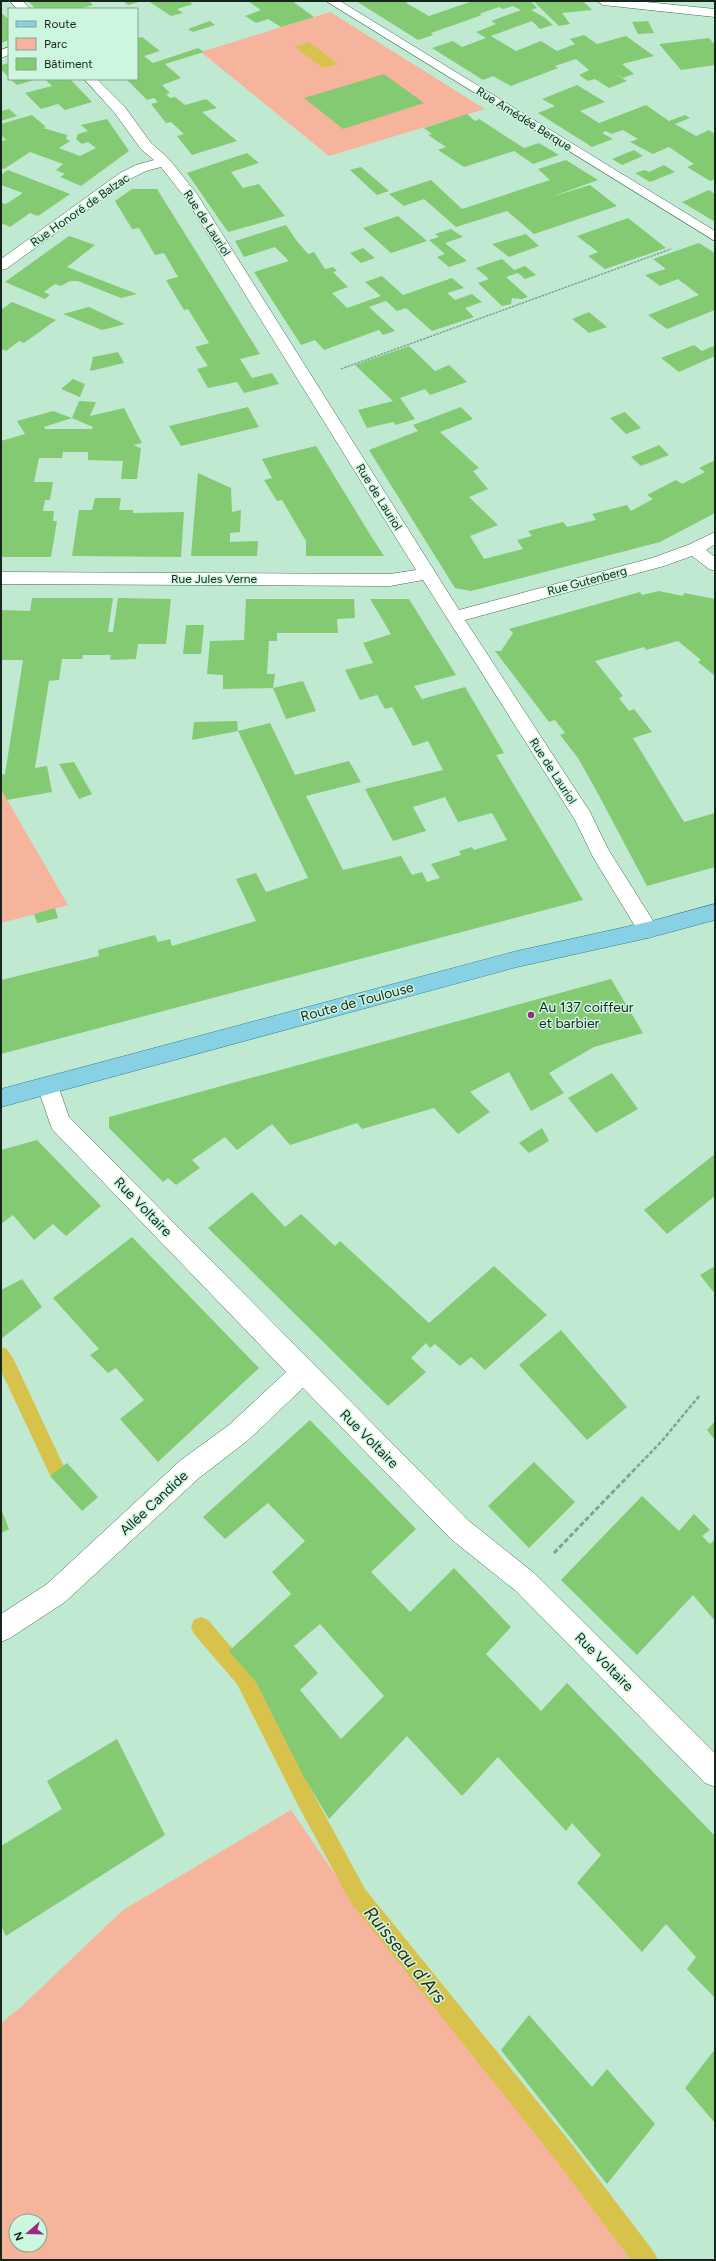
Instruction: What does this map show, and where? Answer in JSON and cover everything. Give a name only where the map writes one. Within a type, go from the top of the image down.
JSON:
[{"type":"main road","name":"Route de Toulouse","points":[[1,1098],[517,959],[648,930],[715,912]]},
{"type":"street","name":"Rue Amédée Berque","points":[[332,1],[713,236]]},
{"type":"street","points":[[603,1],[698,6],[715,13]]},
{"type":"street","name":"Rue de Lauriol","points":[[91,80],[119,109],[146,146],[164,162],[192,197],[454,617],[582,817],[600,852],[648,930]]},
{"type":"street","name":"Rue Honoré de Balzac","points":[[1,266],[125,176],[141,168],[164,162]]},
{"type":"street","name":"Rue Gutenberg","points":[[454,617],[658,562],[694,549],[715,537]]},
{"type":"street","points":[[694,549],[715,565]]},
{"type":"street","name":"Rue Jules Verne","points":[[1,578],[390,580],[427,574]]},
{"type":"street","name":"Rue Voltaire","points":[[48,1086],[60,1122],[303,1372],[460,1530],[525,1582],[715,1773]]},
{"type":"street","name":"Allée Candide","points":[[1,1629],[56,1593],[190,1469],[238,1434],[303,1372]]},
{"type":"path","points":[[307,382],[713,236]]},
{"type":"path","points":[[548,1559],[661,1442],[700,1395]]},
{"type":"green space","points":[[330,12],[485,109],[329,156],[201,52]]},
{"type":"green space","points":[[1,789],[68,905],[1,923]]},
{"type":"green space","points":[[291,1810],[347,1892],[557,2160],[631,2260],[1,2260],[1,2023],[21,2007],[123,1910]]},
{"type":"shaded area","points":[[309,42],[338,64],[323,68],[295,47]]},
{"type":"building","points":[[28,1],[89,1],[93,5],[82,8],[35,8]]},
{"type":"building","points":[[123,1],[142,1],[128,5]]},
{"type":"building","points":[[148,1],[188,1],[193,4],[177,9],[183,13],[171,16]]},
{"type":"building","points":[[248,1],[292,1],[314,17],[281,27],[268,19],[256,23],[245,16],[261,10]]},
{"type":"building","points":[[356,1],[410,1],[406,3],[429,16],[473,1],[531,1],[537,8],[531,10],[544,17],[553,25],[540,29],[532,21],[491,36],[516,51],[541,41],[557,51],[575,44],[570,39],[584,35],[597,44],[626,36],[654,56],[622,64],[634,74],[623,78],[615,74],[627,81],[609,88],[595,79],[588,81],[579,75],[589,70],[576,59],[555,66],[558,68],[511,86],[493,76],[483,80],[432,48],[453,41],[462,47],[486,38],[476,32],[496,24],[491,21],[521,10],[513,6],[503,9],[499,7],[479,14],[482,15],[431,33],[433,35],[418,40]]},
{"type":"building","points":[[533,1],[584,2],[592,10],[562,13],[570,24],[559,26]]},
{"type":"building","points":[[3,14],[8,19],[8,40],[1,43],[1,15]]},
{"type":"building","points":[[210,21],[215,25],[193,32],[188,29]]},
{"type":"building","points":[[648,21],[654,33],[638,34],[632,22]]},
{"type":"building","points":[[142,37],[160,51],[144,56],[153,63],[198,48],[204,52],[165,64],[181,78],[162,85],[170,93],[166,94],[170,98],[175,97],[185,105],[206,99],[217,108],[202,112],[237,141],[192,155],[177,136],[184,134],[171,122],[166,123],[151,104],[158,102],[154,98],[147,100],[127,80],[138,80],[138,38]]},
{"type":"building","points":[[709,38],[715,45],[715,65],[681,70],[659,44]]},
{"type":"building","points":[[8,63],[8,77],[1,69],[1,65]]},
{"type":"building","points":[[384,74],[424,103],[343,129],[304,98]]},
{"type":"building","points":[[11,80],[34,80],[17,85]]},
{"type":"building","points":[[46,80],[71,80],[92,102],[65,110],[58,104],[41,109],[25,93],[52,86]]},
{"type":"building","points":[[577,85],[605,102],[580,111],[599,123],[646,105],[669,121],[685,115],[690,118],[675,124],[696,136],[709,130],[715,134],[715,179],[710,181],[687,167],[694,164],[669,147],[653,154],[630,142],[638,139],[623,130],[611,134],[606,131],[602,133],[613,139],[592,147],[538,113],[555,106],[542,99]]},
{"type":"building","points":[[9,109],[17,116],[1,121],[1,111]]},
{"type":"building","points":[[467,114],[475,121],[479,119],[524,148],[539,143],[559,155],[533,164],[514,151],[464,167],[438,150],[446,147],[428,135],[432,134],[424,128]]},
{"type":"building","points":[[32,115],[46,127],[43,128],[67,135],[66,139],[70,141],[59,148],[80,156],[96,148],[88,142],[82,144],[76,139],[78,134],[88,131],[81,125],[107,119],[129,151],[81,186],[60,177],[65,174],[56,170],[63,164],[30,152],[4,169],[1,168],[1,141],[6,140],[1,135],[1,124]]},
{"type":"building","points":[[634,150],[643,156],[622,165],[612,159]]},
{"type":"building","points":[[247,153],[259,163],[231,172],[243,188],[259,184],[285,216],[228,232],[187,173]]},
{"type":"building","points":[[566,160],[598,180],[551,197],[590,185],[617,206],[534,234],[507,211],[456,227],[424,199],[404,206],[389,194],[431,180],[462,209],[550,180],[538,169]]},
{"type":"building","points":[[664,165],[675,172],[650,182],[635,173],[645,170],[649,172]]},
{"type":"building","points":[[361,167],[389,191],[377,195],[350,170]]},
{"type":"building","points":[[8,170],[70,194],[38,216],[30,213],[10,227],[1,223],[1,203],[6,204],[23,193],[1,185],[1,175]]},
{"type":"building","points":[[132,189],[157,189],[260,354],[240,359],[252,378],[272,373],[279,384],[244,393],[237,382],[208,388],[197,369],[208,366],[195,347],[209,343],[188,309],[184,310],[166,280],[178,277],[164,253],[155,255],[139,228],[132,229],[115,201]]},
{"type":"building","points":[[709,190],[715,194],[715,222],[682,202]]},
{"type":"building","points":[[398,216],[427,241],[391,253],[363,228]]},
{"type":"building","points":[[628,218],[666,248],[605,269],[588,256],[598,252],[577,236]]},
{"type":"building","points":[[286,225],[308,254],[314,252],[325,269],[333,267],[337,271],[333,272],[348,287],[332,293],[347,308],[381,296],[365,282],[382,276],[403,295],[452,278],[464,288],[447,293],[455,300],[472,294],[482,302],[465,308],[474,317],[432,331],[406,308],[397,311],[386,301],[369,307],[395,331],[383,335],[379,330],[324,350],[315,340],[301,345],[254,272],[289,261],[275,247],[244,257],[235,241]]},
{"type":"building","points":[[451,229],[463,237],[445,243],[467,261],[449,267],[437,257],[445,254],[429,240],[439,237],[435,234]]},
{"type":"building","points":[[526,234],[539,246],[509,257],[492,244]]},
{"type":"building","points":[[69,236],[95,245],[67,267],[137,294],[121,298],[78,281],[70,281],[61,286],[55,284],[44,292],[50,295],[45,299],[5,282]]},
{"type":"building","points":[[699,243],[715,253],[715,310],[667,329],[648,315],[699,295],[678,279],[660,286],[645,275],[666,269],[653,259]]},
{"type":"building","points":[[363,248],[375,258],[361,263],[350,253]]},
{"type":"building","points":[[502,259],[514,270],[525,266],[536,275],[525,279],[518,273],[506,277],[528,297],[522,299],[512,298],[511,304],[502,306],[478,283],[489,279],[476,268]]},
{"type":"building","points":[[12,302],[56,320],[24,343],[19,341],[6,351],[1,349],[1,310]]},
{"type":"building","points":[[89,307],[125,324],[102,330],[63,314]]},
{"type":"building","points":[[589,312],[607,327],[589,333],[572,319]]},
{"type":"building","points":[[694,345],[702,351],[713,346],[715,348],[715,356],[679,372],[661,358]]},
{"type":"building","points":[[409,346],[435,371],[449,365],[467,382],[430,395],[425,389],[400,398],[415,419],[396,425],[393,422],[367,428],[358,410],[393,401],[355,365]]},
{"type":"building","points":[[118,352],[124,363],[90,371],[93,357]]},
{"type":"building","points":[[73,379],[85,384],[80,397],[61,389]]},
{"type":"building","points":[[79,401],[96,402],[90,416],[124,408],[142,443],[133,445],[141,448],[137,479],[121,479],[123,461],[88,460],[88,452],[63,452],[62,458],[39,458],[34,482],[53,482],[50,500],[45,500],[43,511],[54,511],[53,521],[57,521],[51,557],[1,557],[1,441],[25,434],[17,421],[53,411],[72,418]],"holes":[[[72,418],[93,427],[92,429],[45,429],[44,427]]]},
{"type":"building","points":[[248,407],[259,427],[181,446],[169,426]]},
{"type":"building","points":[[461,407],[473,419],[440,432],[479,468],[473,471],[488,489],[469,497],[498,525],[470,536],[484,559],[523,549],[517,540],[532,536],[528,531],[563,522],[567,527],[596,520],[592,514],[627,505],[631,511],[653,499],[647,495],[676,480],[682,484],[705,472],[699,468],[715,460],[715,513],[660,542],[471,591],[455,588],[369,450],[418,431],[413,425]]},
{"type":"building","points":[[625,412],[641,428],[626,434],[610,418]]},
{"type":"building","points":[[659,445],[669,455],[641,466],[631,457]]},
{"type":"building","points":[[316,446],[384,556],[306,556],[306,541],[282,500],[277,501],[264,480],[272,478],[262,459]]},
{"type":"building","points":[[198,473],[231,488],[232,512],[241,510],[240,532],[230,533],[230,542],[258,541],[257,556],[191,556]]},
{"type":"building","points":[[95,498],[121,498],[119,510],[133,510],[133,513],[184,512],[181,557],[72,556],[79,510],[92,510]]},
{"type":"building","points":[[659,591],[683,596],[684,593],[715,599],[715,676],[698,662],[701,660],[678,641],[646,650],[644,647],[595,661],[623,696],[619,698],[629,711],[634,709],[652,732],[633,738],[684,822],[715,813],[715,867],[647,886],[578,758],[560,735],[565,733],[555,720],[549,722],[495,651],[501,651],[513,633],[509,629],[640,592],[642,595]]},
{"type":"building","points":[[32,598],[113,598],[108,632],[113,632],[118,598],[171,599],[166,644],[138,644],[136,659],[110,660],[111,655],[83,655],[82,659],[62,659],[59,680],[49,681],[35,768],[47,766],[52,792],[7,800],[1,789],[1,775],[5,774],[23,660],[1,660],[1,610],[30,611]]},
{"type":"building","points":[[246,599],[354,599],[355,618],[337,619],[338,633],[277,633],[277,641],[269,641],[267,674],[275,674],[273,688],[223,689],[223,675],[207,674],[210,641],[244,640]]},
{"type":"building","points":[[370,599],[409,599],[456,675],[414,686],[422,699],[465,687],[504,753],[496,755],[583,900],[1,1054],[1,980],[99,956],[98,950],[155,935],[158,942],[170,939],[172,946],[256,921],[236,879],[256,873],[266,892],[308,878],[238,731],[270,723],[295,775],[349,761],[361,782],[306,796],[343,870],[401,856],[412,875],[422,872],[427,882],[440,878],[431,864],[461,855],[459,851],[472,847],[474,850],[507,840],[492,813],[458,822],[445,797],[413,807],[426,831],[393,841],[365,789],[443,770],[428,741],[413,746],[392,707],[385,709],[377,695],[360,700],[345,670],[373,663],[363,643],[391,634]]},
{"type":"building","points":[[186,625],[204,625],[201,654],[183,654]]},
{"type":"building","points":[[303,681],[316,711],[286,719],[273,688]]},
{"type":"building","points":[[237,721],[238,731],[192,740],[194,722]]},
{"type":"building","points":[[74,762],[92,794],[79,799],[59,764]]},
{"type":"building","points":[[55,908],[58,918],[37,923],[34,914]]},
{"type":"building","points":[[611,979],[643,1033],[594,1047],[549,1073],[564,1093],[531,1111],[509,1072],[470,1092],[490,1112],[458,1134],[434,1108],[362,1129],[357,1123],[290,1145],[272,1124],[237,1150],[225,1137],[192,1160],[200,1168],[176,1185],[168,1178],[163,1182],[109,1128],[109,1117]]},
{"type":"building","points":[[612,1073],[638,1109],[596,1133],[568,1098]]},
{"type":"building","points":[[542,1128],[549,1141],[529,1153],[519,1143]]},
{"type":"building","points":[[37,1140],[101,1206],[66,1236],[53,1224],[34,1240],[13,1215],[1,1224],[1,1150]]},
{"type":"building","points":[[715,1154],[715,1196],[667,1234],[644,1210]]},
{"type":"building","points":[[252,1192],[285,1227],[301,1214],[335,1246],[340,1241],[429,1323],[494,1266],[547,1315],[485,1370],[471,1357],[460,1366],[435,1344],[430,1348],[426,1343],[411,1358],[426,1372],[388,1406],[208,1228]]},
{"type":"building","points":[[132,1237],[259,1368],[158,1462],[120,1419],[144,1400],[116,1368],[108,1373],[90,1355],[99,1349],[53,1298]]},
{"type":"building","points":[[715,1266],[715,1294],[700,1275]]},
{"type":"building","points":[[22,1279],[42,1307],[1,1339],[1,1290]]},
{"type":"building","points":[[561,1330],[627,1407],[587,1440],[519,1365]]},
{"type":"building","points":[[310,1420],[416,1529],[371,1572],[410,1612],[454,1568],[511,1627],[486,1654],[541,1711],[567,1683],[715,1836],[715,1998],[687,1969],[696,1957],[666,1924],[642,1952],[577,1883],[601,1855],[572,1823],[566,1831],[498,1757],[462,1796],[407,1736],[329,1819],[304,1777],[256,1682],[229,1651],[291,1594],[272,1572],[305,1541],[268,1503],[225,1539],[203,1517]],"holes":[[[320,1624],[384,1696],[341,1739],[300,1690],[318,1673],[294,1646]]]},
{"type":"building","points":[[715,1421],[715,1440],[707,1430]]},
{"type":"building","points":[[534,1462],[575,1502],[529,1548],[488,1506]]},
{"type":"building","points":[[67,1463],[98,1497],[82,1511],[50,1476]]},
{"type":"building","points":[[642,1496],[679,1531],[694,1514],[710,1530],[702,1536],[710,1544],[715,1539],[715,1621],[693,1595],[637,1655],[561,1580]]},
{"type":"building","points":[[1,1509],[9,1529],[1,1533]]},
{"type":"building","points":[[117,1739],[165,1835],[6,1936],[1,1926],[1,1846],[62,1809],[47,1781]]},
{"type":"building","points":[[529,2015],[592,2087],[607,2069],[655,2124],[607,2184],[501,2050]]},
{"type":"building","points":[[715,2049],[715,2123],[685,2088]]},
{"type":"waterway","name":"Ruisseau d'Ars","points":[[1,1355],[8,1366],[56,1469]]},
{"type":"waterway","name":"Ruisseau d'Ars","points":[[201,1627],[244,1677],[306,1800],[358,1896],[563,2151],[646,2260]]},
{"type":"place","name":"Au 137 coiffeur et barbier","points":[[531,1015]]}]
